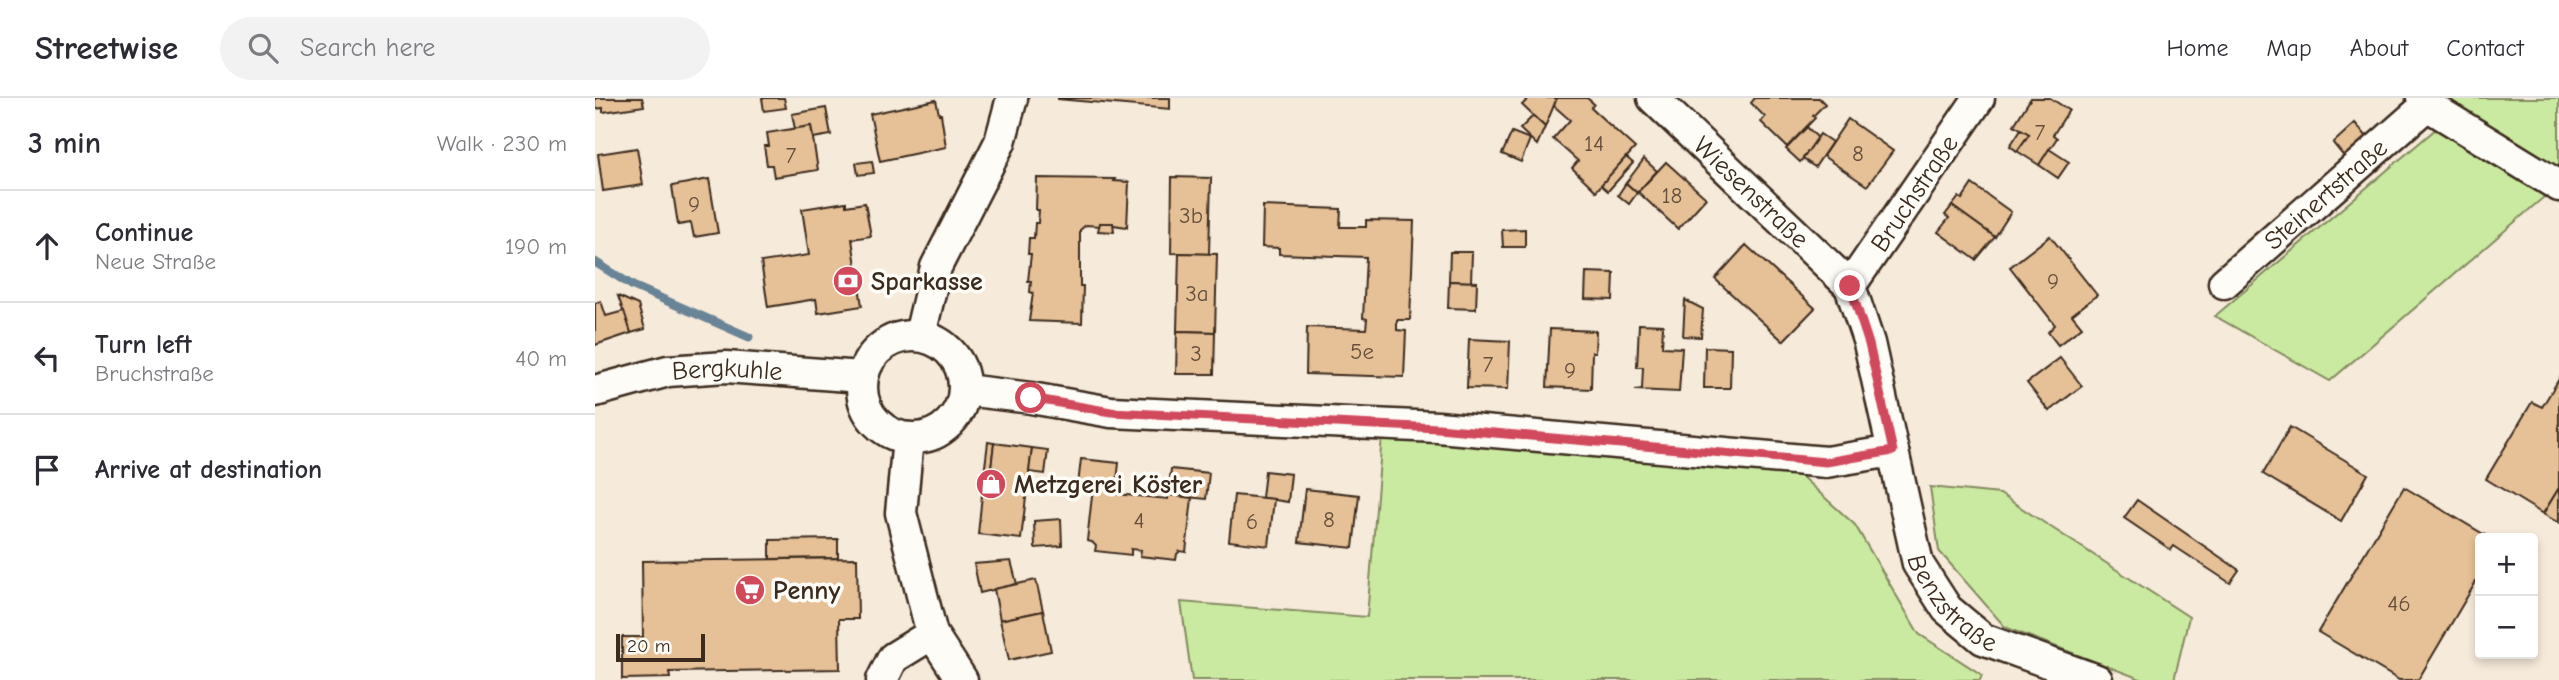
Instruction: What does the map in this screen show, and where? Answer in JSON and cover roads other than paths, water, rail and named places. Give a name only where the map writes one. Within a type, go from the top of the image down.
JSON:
[{"type":"street","points":[[920,335],[936,267],[1000,142],[1012,98]]},
{"type":"street","name":"Wiesenstraße","points":[[1653,98],[1850,286]]},
{"type":"street","name":"Bruchstraße","points":[[1850,286],[1979,98]]},
{"type":"street","name":"Steinertstraße","points":[[2224,282],[2425,102],[2559,186]]},
{"type":"street","points":[[965,390],[1111,412],[1438,428],[1826,462],[1893,451],[1869,344],[1850,286]]},
{"type":"street","points":[[904,335],[920,335],[944,345],[956,358],[965,390],[960,410],[948,425],[931,435],[908,438],[890,433],[874,421],[865,406],[861,388],[862,377],[872,355],[884,344],[904,335]]},
{"type":"street","name":"Bergkuhle","points":[[595,391],[668,372],[726,367],[862,377]]},
{"type":"street","points":[[908,438],[901,513],[932,634],[962,680]]},
{"type":"street","name":"Benzstraße","points":[[1893,451],[1918,564],[1947,609],[1983,639],[2097,680]]},
{"type":"street","points":[[882,680],[893,658],[932,634]]},
{"type":"waterway","points":[[595,262],[633,286],[749,337]]},
{"type":"place","name":"Sparkasse","points":[[848,281]]},
{"type":"place","name":"Metzgerei Köster","points":[[991,484]]},
{"type":"place","name":"Penny","points":[[750,590]]}]
